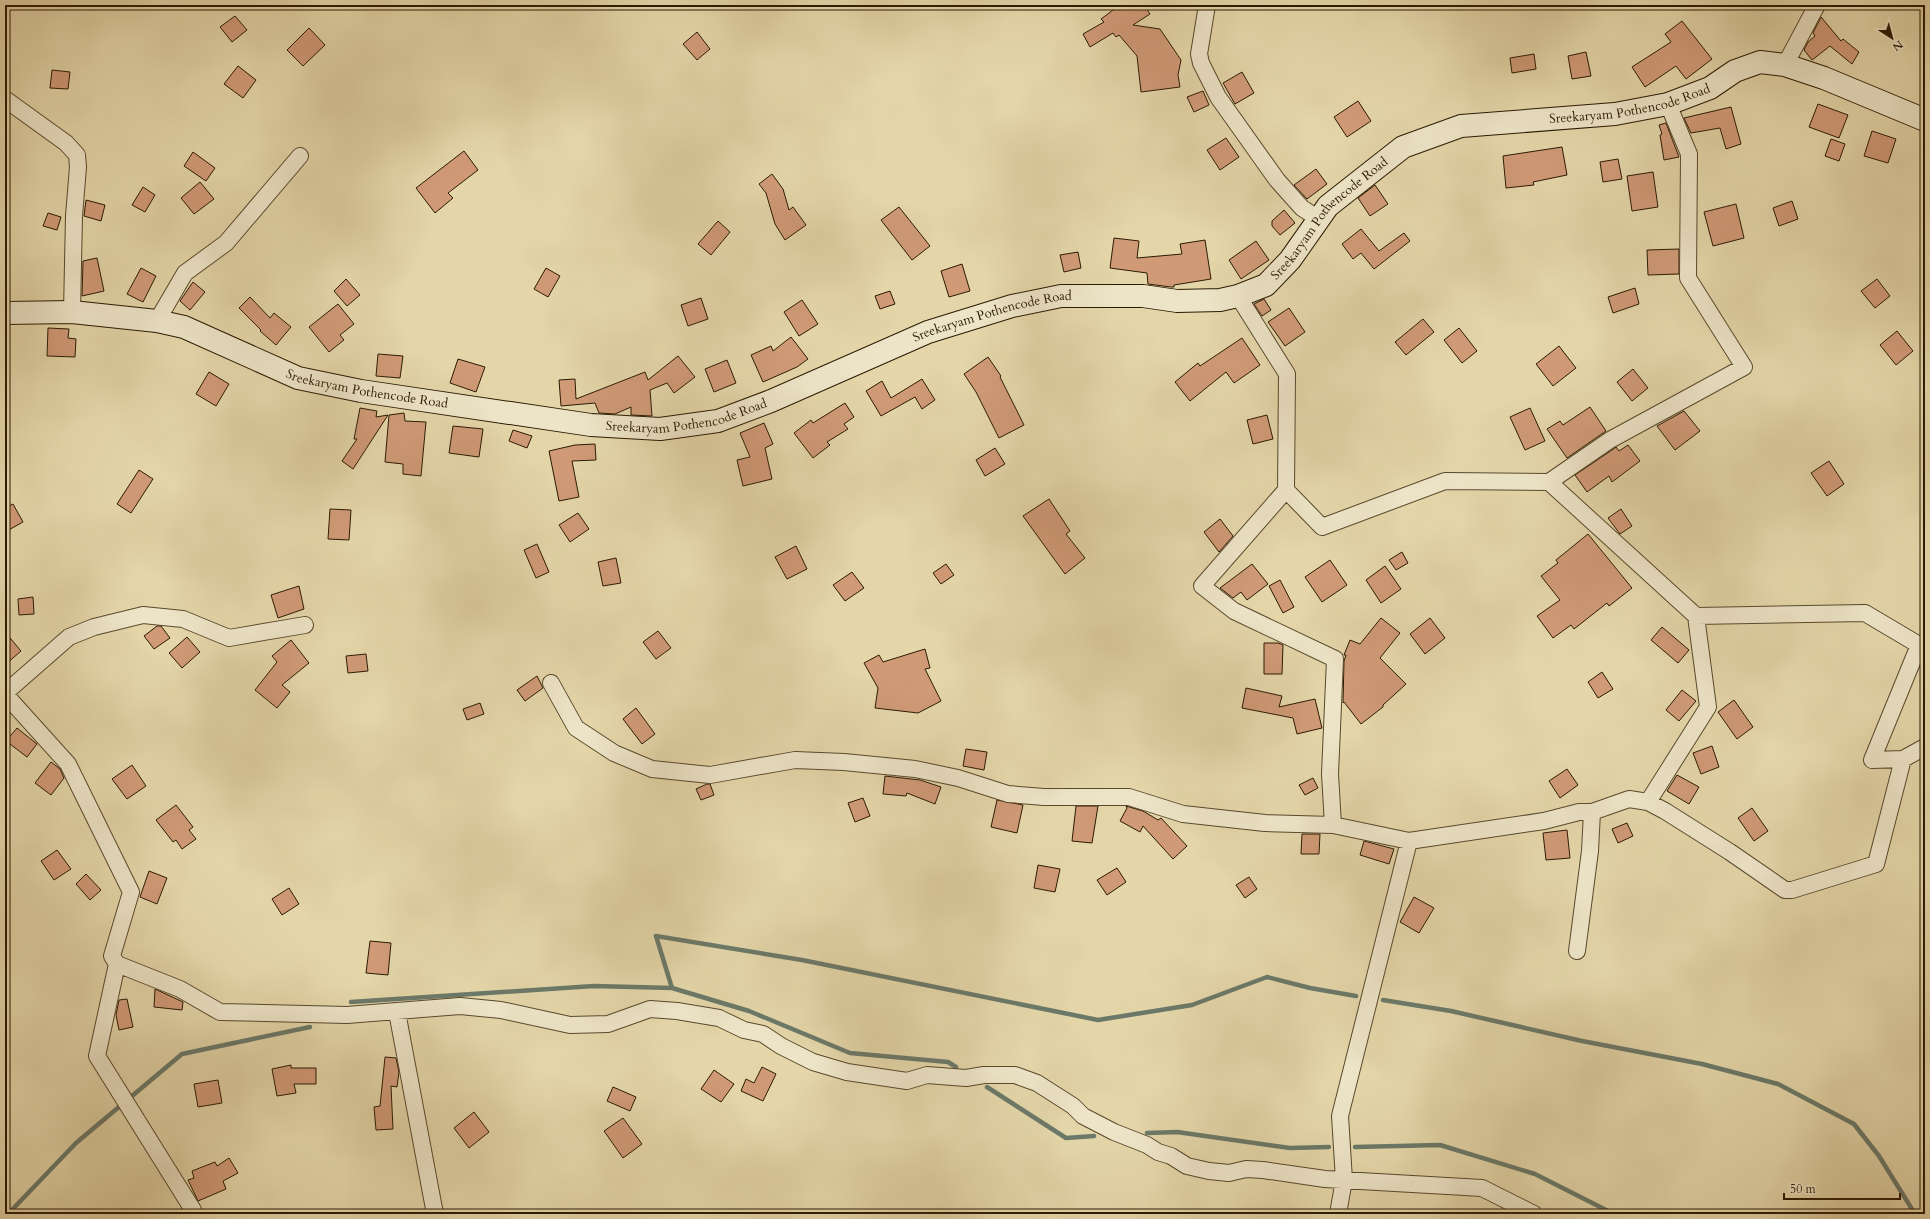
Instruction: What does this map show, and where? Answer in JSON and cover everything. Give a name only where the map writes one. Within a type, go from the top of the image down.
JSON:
[{"type":"main road","name":"Sreekaryam Pothencode Road","points":[[5,314],[72,312],[157,321],[184,327],[298,378],[361,391],[591,425],[660,429],[718,420],[771,401],[928,332],[1012,306],[1061,296],[1143,296],[1177,301],[1220,300],[1238,296],[1266,285],[1290,260],[1328,206],[1403,147],[1461,126],[1615,114],[1668,104],[1710,88],[1735,71],[1760,62],[1785,65],[1824,78],[1925,120]]},
{"type":"street","points":[[1207,5],[1199,54],[1201,62],[1218,97],[1277,180],[1302,208],[1319,219]]},
{"type":"street","points":[[1785,65],[1817,5]]},
{"type":"street","points":[[5,99],[66,143],[77,155],[78,167],[74,216],[72,312]]},
{"type":"street","points":[[1286,490],[1322,527],[1445,481],[1549,482],[1610,440],[1744,367],[1688,278],[1689,154],[1668,104]]},
{"type":"street","points":[[157,321],[185,273],[226,243],[300,156]]},
{"type":"street","points":[[1238,296],[1287,374],[1286,490],[1202,586],[1234,611],[1335,659],[1330,774],[1333,825]]},
{"type":"street","points":[[1549,482],[1696,616],[1708,707],[1648,802]]},
{"type":"street","points":[[1696,616],[1865,614],[1919,645],[1872,760],[1903,758],[1925,747]]},
{"type":"street","points":[[305,625],[229,638],[183,619],[143,615],[94,627],[69,637],[5,694],[68,764],[131,892],[112,956],[117,964],[180,989],[220,1012],[347,1016],[460,1006],[501,1010],[570,1026],[608,1024],[650,1009],[678,1011],[719,1018],[744,1030],[763,1034],[781,1046],[813,1062],[847,1072],[907,1081],[927,1075],[966,1078],[984,1075],[1016,1076],[1037,1083],[1073,1106],[1083,1116],[1114,1132],[1147,1145],[1158,1152],[1171,1156],[1187,1166],[1208,1172],[1229,1173],[1246,1169],[1325,1179],[1482,1188],[1534,1214]]},
{"type":"street","points":[[551,683],[576,728],[614,753],[652,769],[710,775],[795,760],[844,762],[915,769],[958,778],[1008,794],[1044,797],[1129,797],[1183,814],[1265,823],[1333,825],[1409,841],[1544,821],[1579,812],[1592,812],[1630,799],[1648,802],[1665,810],[1785,890],[1792,890],[1876,864],[1903,758]]},
{"type":"street","points":[[1577,951],[1590,851],[1592,812]]},
{"type":"street","points":[[1338,1214],[1344,1180],[1340,1116],[1409,841]]},
{"type":"street","points":[[117,964],[97,1056],[193,1210],[191,1214]]},
{"type":"street","points":[[397,1012],[435,1214]]},
{"type":"building","points":[[1127,5],[1144,5],[1150,14],[1133,25],[1160,29],[1181,60],[1178,75],[1180,87],[1141,92],[1137,56],[1119,35],[1116,37],[1113,33],[1090,47],[1083,34],[1104,22],[1101,19],[1117,7],[1119,10]]},
{"type":"building","points":[[235,16],[247,30],[232,42],[220,27]]},
{"type":"building","points":[[1821,17],[1841,41],[1843,39],[1859,52],[1852,64],[1830,46],[1812,60],[1804,50],[1808,42],[1815,36],[1813,33]]},
{"type":"building","points":[[1682,21],[1712,59],[1686,79],[1676,66],[1645,87],[1632,67],[1671,42],[1665,34]]},
{"type":"building","points":[[309,28],[325,45],[303,66],[287,50]]},
{"type":"building","points":[[697,32],[710,49],[697,60],[683,44]]},
{"type":"building","points":[[1586,52],[1591,76],[1572,79],[1568,56]]},
{"type":"building","points":[[1534,54],[1536,69],[1512,73],[1510,58]]},
{"type":"building","points":[[238,66],[256,80],[243,98],[224,84]]},
{"type":"building","points":[[52,70],[70,72],[68,89],[50,88]]},
{"type":"building","points":[[1242,72],[1254,93],[1235,104],[1223,83]]},
{"type":"building","points":[[1203,91],[1209,105],[1194,112],[1187,97]]},
{"type":"building","points":[[1358,101],[1371,121],[1347,137],[1334,117]]},
{"type":"building","points":[[1818,104],[1848,115],[1839,138],[1809,127]]},
{"type":"building","points":[[1731,107],[1741,144],[1726,149],[1720,128],[1691,133],[1684,118]]},
{"type":"building","points":[[1666,123],[1679,157],[1664,160],[1660,135],[1662,134],[1659,125]]},
{"type":"building","points":[[1872,131],[1896,139],[1888,163],[1864,156]]},
{"type":"building","points":[[1226,138],[1239,157],[1220,170],[1207,150]]},
{"type":"building","points":[[1831,139],[1845,144],[1839,161],[1825,156]]},
{"type":"building","points":[[1562,147],[1567,175],[1533,182],[1534,185],[1506,188],[1503,156]]},
{"type":"building","points":[[464,151],[478,170],[448,193],[453,198],[435,213],[416,188]]},
{"type":"building","points":[[193,152],[215,168],[206,181],[184,166]]},
{"type":"building","points":[[1618,159],[1622,179],[1603,182],[1600,162]]},
{"type":"building","points":[[1316,169],[1327,184],[1307,199],[1294,185]]},
{"type":"building","points":[[1653,172],[1658,207],[1632,211],[1627,176]]},
{"type":"building","points":[[772,174],[783,189],[789,210],[793,207],[806,225],[785,240],[775,224],[766,193],[759,184]]},
{"type":"building","points":[[200,182],[214,199],[194,214],[181,198]]},
{"type":"building","points":[[1375,185],[1388,204],[1370,216],[1358,198]]},
{"type":"building","points":[[143,187],[155,195],[145,212],[132,205]]},
{"type":"building","points":[[86,200],[105,205],[101,221],[84,216]]},
{"type":"building","points":[[1792,201],[1798,219],[1779,226],[1773,208]]},
{"type":"building","points":[[1736,204],[1744,238],[1713,246],[1704,212]]},
{"type":"building","points":[[899,207],[930,246],[912,260],[881,220]]},
{"type":"building","points":[[1284,210],[1295,223],[1280,235],[1272,226],[1272,221]]},
{"type":"building","points":[[48,213],[61,217],[57,230],[43,226]]},
{"type":"building","points":[[718,221],[730,232],[711,255],[698,244]]},
{"type":"building","points":[[1361,229],[1379,251],[1404,233],[1410,241],[1374,269],[1361,253],[1353,259],[1342,244]]},
{"type":"building","points":[[1114,238],[1139,241],[1137,258],[1182,254],[1180,244],[1205,240],[1211,279],[1174,285],[1174,287],[1171,287],[1148,284],[1147,273],[1110,268]]},
{"type":"building","points":[[1256,241],[1269,260],[1241,279],[1229,260]]},
{"type":"building","points":[[1679,249],[1679,274],[1648,275],[1647,250]]},
{"type":"building","points":[[1078,252],[1081,268],[1064,272],[1060,255]]},
{"type":"building","points":[[97,258],[104,291],[82,296],[83,261]]},
{"type":"building","points":[[962,264],[970,291],[949,297],[941,271]]},
{"type":"building","points":[[141,268],[156,276],[143,302],[127,294]]},
{"type":"building","points":[[546,268],[560,276],[548,297],[534,289]]},
{"type":"building","points":[[346,279],[360,295],[347,306],[334,291]]},
{"type":"building","points":[[1877,279],[1890,296],[1875,308],[1861,291]]},
{"type":"building","points":[[193,282],[205,292],[190,310],[180,301]]},
{"type":"building","points":[[1635,288],[1639,304],[1613,313],[1608,297]]},
{"type":"building","points":[[890,291],[895,304],[880,309],[875,296]]},
{"type":"building","points":[[250,297],[270,318],[274,313],[291,327],[276,345],[260,331],[261,330],[239,308]]},
{"type":"building","points":[[701,298],[708,319],[688,326],[681,305]]},
{"type":"building","points":[[1264,299],[1271,310],[1262,316],[1254,304]]},
{"type":"building","points":[[802,300],[818,324],[799,336],[784,312]]},
{"type":"building","points":[[338,304],[354,324],[340,335],[344,340],[329,352],[309,327]]},
{"type":"building","points":[[1289,308],[1305,332],[1285,346],[1268,322]]},
{"type":"building","points":[[1423,319],[1434,332],[1406,355],[1395,342]]},
{"type":"building","points":[[48,328],[69,329],[68,338],[76,339],[75,357],[47,356]]},
{"type":"building","points":[[1459,328],[1477,351],[1462,363],[1444,340]]},
{"type":"building","points":[[1897,331],[1913,351],[1896,365],[1880,345]]},
{"type":"building","points":[[791,337],[808,359],[797,367],[763,382],[751,355],[771,346],[773,351]]},
{"type":"building","points":[[1242,338],[1260,365],[1234,383],[1226,372],[1190,401],[1175,382],[1198,363],[1200,366]]},
{"type":"building","points":[[1559,346],[1576,368],[1553,386],[1536,364]]},
{"type":"building","points":[[378,354],[403,356],[400,378],[376,376]]},
{"type":"building","points":[[678,356],[695,377],[674,393],[667,383],[650,390],[652,416],[631,415],[631,407],[615,414],[599,413],[595,403],[561,406],[559,380],[575,379],[576,399],[645,372],[648,380]]},
{"type":"building","points":[[988,357],[1001,376],[1000,377],[1024,425],[999,438],[976,392],[964,374]]},
{"type":"building","points":[[458,359],[485,367],[476,392],[450,383]]},
{"type":"building","points":[[727,360],[736,383],[714,392],[705,369]]},
{"type":"building","points":[[1633,369],[1648,388],[1632,401],[1617,382]]},
{"type":"building","points":[[209,372],[229,384],[216,406],[196,394]]},
{"type":"building","points":[[922,379],[935,400],[922,409],[915,397],[881,416],[866,391],[882,381],[891,398]]},
{"type":"building","points":[[845,403],[854,417],[844,424],[848,429],[827,442],[830,445],[813,458],[794,433],[811,420],[813,423]]},
{"type":"building","points":[[1590,407],[1606,431],[1567,458],[1547,429],[1560,421],[1563,425]]},
{"type":"building","points":[[360,408],[377,411],[376,417],[388,415],[353,469],[342,461],[357,439],[354,439]]},
{"type":"building","points":[[1530,408],[1545,441],[1525,450],[1510,417]]},
{"type":"building","points":[[1684,411],[1700,431],[1675,450],[1657,426]]},
{"type":"building","points":[[404,413],[405,421],[426,422],[421,476],[403,474],[403,464],[385,462],[389,415]]},
{"type":"building","points":[[1267,415],[1273,439],[1253,444],[1247,420]]},
{"type":"building","points":[[764,423],[773,444],[765,448],[772,479],[743,486],[737,460],[750,457],[740,433]]},
{"type":"building","points":[[453,426],[483,429],[479,457],[449,453]]},
{"type":"building","points":[[513,430],[532,436],[527,448],[509,441]]},
{"type":"building","points":[[595,444],[596,460],[572,461],[579,497],[559,501],[549,451],[575,445]]},
{"type":"building","points":[[1628,445],[1640,461],[1612,482],[1609,476],[1587,492],[1575,475],[1616,447],[1619,451]]},
{"type":"building","points":[[995,448],[1005,464],[985,476],[976,460]]},
{"type":"building","points":[[1829,461],[1844,484],[1827,496],[1811,473]]},
{"type":"building","points":[[139,470],[153,479],[131,513],[117,504]]},
{"type":"building","points":[[1049,499],[1070,531],[1066,534],[1085,558],[1065,574],[1023,516]]},
{"type":"building","points":[[13,504],[23,522],[5,532],[5,508]]},
{"type":"building","points":[[330,509],[351,510],[349,540],[328,539]]},
{"type":"building","points":[[1621,509],[1632,526],[1620,534],[1608,518]]},
{"type":"building","points":[[578,513],[589,529],[570,542],[559,525]]},
{"type":"building","points":[[1220,519],[1233,536],[1219,552],[1204,532]]},
{"type":"building","points":[[1588,534],[1632,588],[1609,606],[1607,603],[1574,629],[1571,625],[1553,638],[1537,616],[1560,600],[1541,576],[1558,563],[1556,560]]},
{"type":"building","points":[[537,544],[549,572],[536,578],[524,550]]},
{"type":"building","points":[[796,546],[807,569],[787,579],[775,557]]},
{"type":"building","points":[[1402,552],[1408,563],[1396,570],[1389,560]]},
{"type":"building","points":[[616,558],[621,583],[603,586],[598,562]]},
{"type":"building","points":[[1330,560],[1347,585],[1322,602],[1305,577]]},
{"type":"building","points":[[946,564],[954,575],[941,584],[933,573]]},
{"type":"building","points":[[1252,564],[1268,584],[1247,600],[1241,592],[1233,598],[1220,588]]},
{"type":"building","points":[[1385,566],[1401,589],[1381,603],[1366,580]]},
{"type":"building","points":[[852,572],[864,588],[845,601],[833,585]]},
{"type":"building","points":[[1280,580],[1294,607],[1283,613],[1269,586]]},
{"type":"building","points":[[299,586],[304,609],[278,618],[271,595]]},
{"type":"building","points":[[33,597],[34,614],[19,615],[18,599]]},
{"type":"building","points":[[1381,618],[1400,633],[1380,658],[1406,684],[1383,705],[1383,707],[1361,724],[1344,702],[1343,703],[1344,661],[1346,655],[1344,655],[1350,640],[1360,644]]},
{"type":"building","points":[[1430,618],[1445,638],[1425,654],[1410,634]]},
{"type":"building","points":[[157,626],[161,626],[170,638],[154,649],[144,636]]},
{"type":"building","points":[[1662,627],[1689,650],[1678,663],[1651,640]]},
{"type":"building","points":[[658,631],[671,648],[656,659],[643,642]]},
{"type":"building","points":[[5,632],[21,651],[5,665]]},
{"type":"building","points":[[187,637],[200,652],[182,668],[169,653]]},
{"type":"building","points":[[291,640],[309,663],[282,685],[290,692],[277,708],[255,690],[277,662],[272,656]]},
{"type":"building","points":[[1264,643],[1278,643],[1283,645],[1282,674],[1264,674]]},
{"type":"building","points":[[925,649],[930,668],[925,669],[941,701],[918,713],[875,708],[878,688],[864,663],[879,655],[883,662]]},
{"type":"building","points":[[366,654],[368,671],[348,673],[346,656]]},
{"type":"building","points":[[1602,672],[1613,689],[1598,698],[1588,682]]},
{"type":"building","points":[[537,676],[543,688],[525,701],[517,690]]},
{"type":"building","points":[[1246,688],[1282,696],[1279,707],[1315,699],[1322,728],[1297,734],[1293,718],[1242,708]]},
{"type":"building","points":[[1682,690],[1696,701],[1679,721],[1666,710]]},
{"type":"building","points":[[1734,700],[1753,727],[1737,739],[1718,712]]},
{"type":"building","points":[[480,703],[484,714],[467,720],[463,709]]},
{"type":"building","points":[[636,708],[655,734],[642,744],[623,719]]},
{"type":"building","points":[[17,728],[37,744],[27,757],[6,741]]},
{"type":"building","points":[[1712,746],[1719,767],[1701,774],[1693,753]]},
{"type":"building","points":[[966,749],[987,752],[984,770],[963,766]]},
{"type":"building","points":[[51,762],[60,769],[64,778],[51,795],[35,783]]},
{"type":"building","points":[[132,765],[146,786],[127,799],[112,779]]},
{"type":"building","points":[[1567,769],[1578,785],[1560,798],[1549,781]]},
{"type":"building","points":[[1677,775],[1699,787],[1689,804],[1667,791]]},
{"type":"building","points":[[885,776],[920,780],[941,787],[935,804],[907,793],[906,796],[883,794]]},
{"type":"building","points":[[1313,778],[1318,788],[1305,795],[1299,785]]},
{"type":"building","points":[[710,784],[714,795],[701,800],[696,789]]},
{"type":"building","points":[[863,798],[870,816],[855,822],[848,803]]},
{"type":"building","points":[[997,800],[1023,805],[1017,833],[991,827]]},
{"type":"building","points":[[176,805],[193,827],[189,830],[196,839],[182,849],[176,840],[173,842],[156,820]]},
{"type":"building","points":[[1076,806],[1098,806],[1092,843],[1072,841]]},
{"type":"building","points":[[1126,806],[1143,811],[1158,820],[1161,818],[1187,846],[1173,859],[1143,826],[1140,832],[1120,821],[1127,808]]},
{"type":"building","points":[[1752,808],[1768,831],[1754,841],[1738,818]]},
{"type":"building","points":[[1627,823],[1633,836],[1618,843],[1612,829]]},
{"type":"building","points":[[1567,830],[1570,858],[1546,860],[1543,833]]},
{"type":"building","points":[[1302,834],[1320,834],[1319,854],[1301,854]]},
{"type":"building","points":[[1364,841],[1394,849],[1389,864],[1360,855]]},
{"type":"building","points":[[57,850],[71,869],[54,880],[41,861]]},
{"type":"building","points":[[1038,865],[1060,869],[1055,892],[1034,888]]},
{"type":"building","points":[[1117,868],[1126,882],[1107,895],[1097,880]]},
{"type":"building","points":[[149,871],[167,878],[157,904],[140,897]]},
{"type":"building","points":[[86,874],[101,890],[90,900],[76,884]]},
{"type":"building","points":[[1249,877],[1257,889],[1245,898],[1236,885]]},
{"type":"building","points":[[289,888],[299,904],[282,915],[272,899]]},
{"type":"building","points":[[1414,897],[1434,908],[1419,933],[1400,922]]},
{"type":"building","points":[[370,941],[391,943],[388,975],[366,973]]},
{"type":"building","points":[[155,989],[183,1002],[182,1010],[154,1007]]},
{"type":"building","points":[[127,999],[133,1027],[119,1030],[116,1015],[119,1000]]},
{"type":"building","points":[[385,1057],[396,1058],[399,1072],[397,1087],[391,1086],[393,1129],[376,1130],[374,1107],[380,1106]]},
{"type":"building","points":[[291,1065],[291,1068],[316,1068],[316,1084],[294,1084],[296,1093],[277,1096],[272,1069]]},
{"type":"building","points":[[762,1067],[776,1074],[763,1101],[741,1091],[746,1079],[754,1083]]},
{"type":"building","points":[[714,1070],[734,1084],[721,1102],[701,1089]]},
{"type":"building","points":[[218,1080],[222,1103],[198,1107],[194,1084]]},
{"type":"building","points":[[613,1087],[636,1097],[630,1111],[607,1101]]},
{"type":"building","points":[[474,1112],[489,1132],[469,1148],[454,1128]]},
{"type":"building","points":[[623,1118],[642,1144],[623,1158],[604,1131]]},
{"type":"building","points":[[229,1158],[238,1173],[223,1181],[226,1189],[198,1201],[188,1180],[194,1178],[192,1171],[215,1162],[217,1166]]},
{"type":"waterway","points":[[351,1002],[594,986],[672,988],[656,936],[802,960],[1098,1020],[1192,1005],[1267,977],[1310,988],[1356,996]]},
{"type":"waterway","points":[[672,988],[749,1011],[850,1053],[948,1062],[956,1067]]},
{"type":"waterway","points":[[1383,1000],[1451,1011],[1582,1041],[1702,1064],[1778,1084],[1854,1124],[1879,1156],[1915,1214]]},
{"type":"waterway","points":[[8,1214],[76,1143],[182,1054],[310,1027]]},
{"type":"waterway","points":[[987,1087],[1066,1138],[1094,1136]]},
{"type":"waterway","points":[[1147,1133],[1177,1132],[1290,1148],[1329,1147]]},
{"type":"waterway","points":[[1355,1147],[1440,1145],[1535,1174],[1614,1214]]}]
